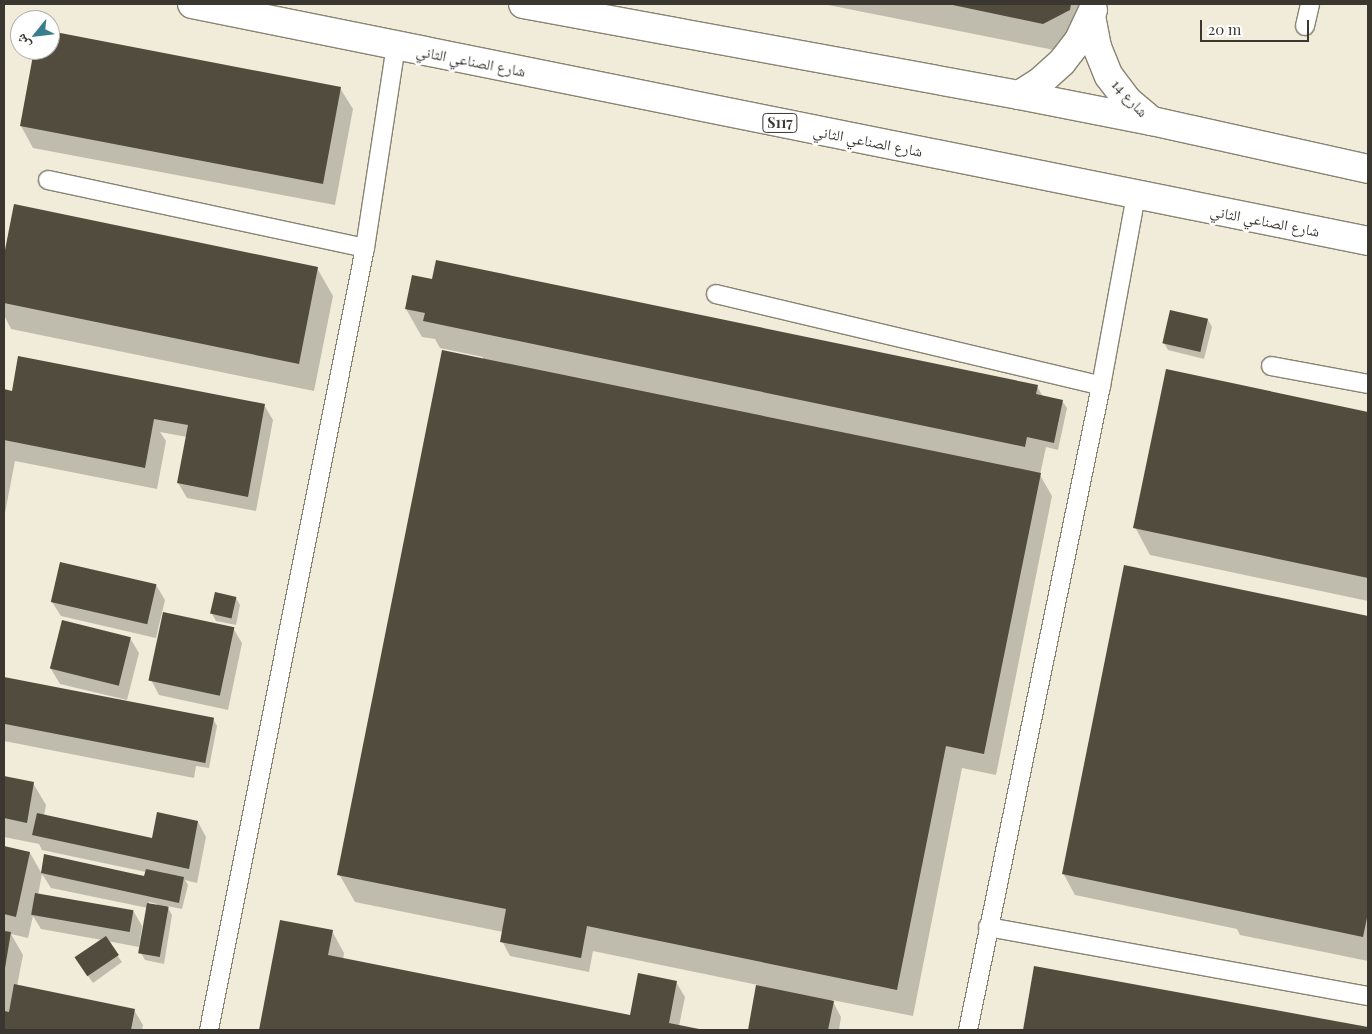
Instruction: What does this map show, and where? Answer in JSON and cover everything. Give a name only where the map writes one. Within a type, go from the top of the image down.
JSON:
[{"type":"main road","name":"شارع الصناعي الثاني","points":[[192,4],[1368,241]]},
{"type":"main road","points":[[523,4],[1019,95],[1152,121],[1368,169]]},
{"type":"main road","name":"شارع 14","points":[[1019,95],[1041,81],[1062,62],[1079,40],[1093,10]]},
{"type":"main road","name":"شارع 14","points":[[1093,10],[1097,47],[1109,76],[1128,101],[1152,121]]},
{"type":"lane","points":[[1305,26],[1310,4]]},
{"type":"lane","points":[[209,1030],[365,248],[396,46]]},
{"type":"lane","points":[[48,180],[365,248]]},
{"type":"lane","points":[[968,1030],[1100,386],[1136,195]]},
{"type":"lane","points":[[716,294],[1100,386]]},
{"type":"lane","points":[[1271,366],[1368,384]]},
{"type":"lane","points":[[988,927],[1368,996]]},
{"type":"building","points":[[948,4],[1071,4],[1070,10],[1043,24]]},
{"type":"building","points":[[60,33],[341,87],[323,184],[20,126],[32,60],[60,60]]},
{"type":"building","points":[[14,204],[318,267],[299,364],[4,303],[4,255]]},
{"type":"building","points":[[436,260],[1038,385],[1036,394],[1063,400],[1054,443],[1027,437],[1025,447],[423,321],[425,313],[405,309],[412,275],[432,279]]},
{"type":"building","points":[[1170,310],[1208,319],[1200,352],[1162,343]]},
{"type":"building","points":[[442,350],[1041,473],[984,754],[946,746],[897,990],[587,926],[581,958],[500,942],[506,909],[337,875]]},
{"type":"building","points":[[18,356],[265,404],[248,497],[177,483],[188,425],[154,419],[145,468],[4,440],[4,389],[12,391]]},
{"type":"building","points":[[1166,369],[1368,412],[1368,578],[1133,528]]},
{"type":"building","points":[[60,562],[156,584],[147,624],[51,602]]},
{"type":"building","points":[[1124,565],[1368,616],[1368,913],[1363,937],[1062,874]]},
{"type":"building","points":[[215,592],[236,597],[231,618],[210,613]]},
{"type":"building","points":[[163,612],[234,627],[220,696],[148,680]]},
{"type":"building","points":[[62,620],[131,637],[119,686],[50,669]]},
{"type":"building","points":[[4,677],[214,718],[205,763],[4,724]]},
{"type":"building","points":[[4,776],[34,782],[27,823],[4,818]]},
{"type":"building","points":[[157,812],[198,821],[189,869],[32,835],[37,813],[152,838]]},
{"type":"building","points":[[4,846],[30,852],[16,917],[4,914]]},
{"type":"building","points":[[44,854],[144,876],[146,869],[184,877],[179,903],[41,873]]},
{"type":"building","points":[[35,893],[133,910],[130,932],[31,915]]},
{"type":"building","points":[[147,903],[169,907],[160,957],[138,953]]},
{"type":"building","points":[[280,920],[333,930],[328,955],[630,1015],[638,973],[677,981],[669,1023],[704,1030],[259,1030]]},
{"type":"building","points":[[4,931],[11,932],[5,968],[4,968]]},
{"type":"building","points":[[106,936],[119,955],[87,976],[74,957]]},
{"type":"building","points":[[1034,966],[1368,1027],[1368,1030],[1023,1030]]},
{"type":"building","points":[[14,984],[135,1009],[131,1030],[4,1030],[4,1011],[9,1012]]},
{"type":"building","points":[[756,985],[834,1001],[828,1030],[748,1030]]}]
